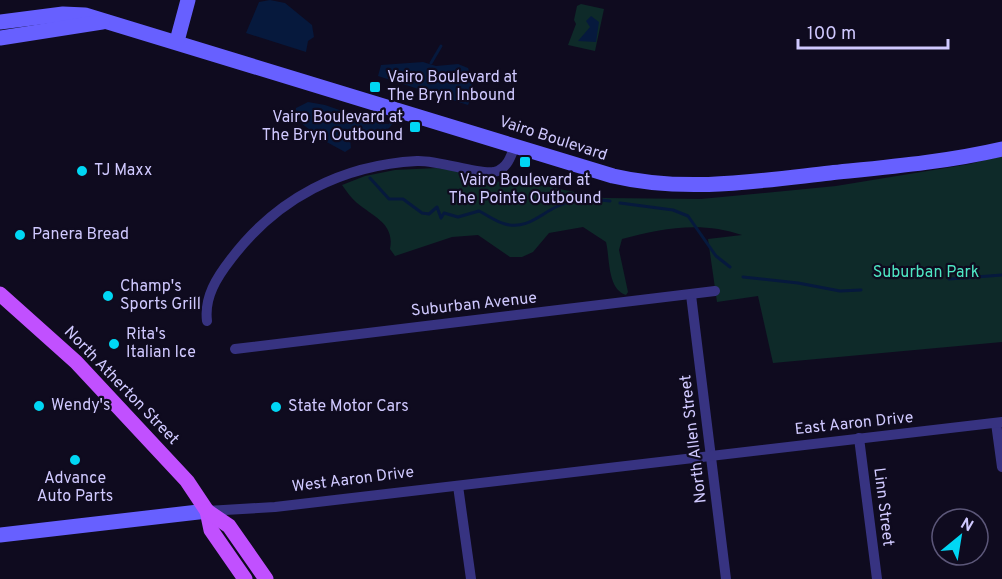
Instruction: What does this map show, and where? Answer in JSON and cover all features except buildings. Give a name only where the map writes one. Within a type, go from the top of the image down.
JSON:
[{"type":"main road","name":"North Atherton Street","points":[[0,294],[82,368],[187,481],[207,511],[229,526],[266,579]]},
{"type":"main road","name":"North Atherton Street","points":[[207,511],[211,531],[245,579]]},
{"type":"street","points":[[177,41],[188,0]]},
{"type":"street","name":"Vairo Boulevard","points":[[0,22],[69,13],[108,21],[613,176],[671,186],[751,181],[901,166],[1002,149]]},
{"type":"street","name":"Vairo Boulevard","points":[[0,38],[108,21]]},
{"type":"street","points":[[207,321],[206,310],[211,291],[241,246],[276,212],[318,184],[378,164],[420,161],[494,172],[506,165],[515,145]]},
{"type":"street","name":"Suburban Avenue","points":[[236,349],[715,291]]},
{"type":"street","name":"North Allen Street","points":[[691,295],[726,579]]},
{"type":"street","points":[[999,423],[1002,467]]},
{"type":"street","name":"East Aaron Drive","points":[[710,456],[999,423]]},
{"type":"street","name":"Linn Street","points":[[859,438],[877,579]]},
{"type":"street","name":"West Aaron Drive","points":[[0,535],[207,511],[275,507],[710,456]]},
{"type":"street","points":[[458,486],[471,579]]},
{"type":"green space","points":[[581,4],[604,9],[595,51],[568,45],[576,24],[574,20],[577,6]]},
{"type":"green space","name":"Suburban Park","points":[[1002,147],[1002,342],[773,363],[758,296],[717,302],[708,239],[742,235],[697,227],[667,229],[622,239],[619,250],[628,292],[626,295],[620,292],[612,280],[606,242],[583,227],[549,233],[533,252],[522,257],[510,257],[478,235],[452,237],[395,256],[390,249],[391,240],[386,227],[355,201],[342,185],[365,176],[395,170],[437,168],[453,170],[481,180],[545,186],[604,198],[701,199],[836,186],[970,164],[996,157]]},
{"type":"water","points":[[270,0],[285,3],[312,25],[314,37],[308,41],[306,52],[246,33],[259,2]]},
{"type":"water","points":[[591,16],[599,22],[596,42],[578,41],[590,27],[586,21]]},
{"type":"water","points":[[423,62],[436,66],[458,64],[468,68],[472,87],[468,105],[378,76],[381,65]]},
{"type":"water","points":[[308,102],[388,124],[388,131],[350,139],[351,148],[345,152],[323,140],[296,119],[296,108]]},
{"type":"waterway","points":[[431,63],[441,46]]},
{"type":"waterway","points":[[388,127],[394,120]]},
{"type":"waterway","points":[[370,178],[389,199],[403,199],[422,213],[429,214],[437,207],[441,218],[444,213],[458,217],[479,211],[498,222],[513,225],[527,223],[570,202],[610,201]]},
{"type":"waterway","points":[[620,203],[673,210],[688,216],[716,256],[730,267]]},
{"type":"waterway","points":[[949,279],[1002,275]]},
{"type":"waterway","points":[[743,277],[798,283],[840,291],[861,290]]},
{"type":"place","name":"Vairo Boulevard at The Bryn Inbound","points":[[375,87]]},
{"type":"place","name":"Vairo Boulevard at The Bryn Outbound","points":[[415,127]]},
{"type":"place","name":"Vairo Boulevard at The Pointe Outbound","points":[[525,162]]},
{"type":"place","name":"TJ Maxx","points":[[82,171]]},
{"type":"place","name":"Panera Bread","points":[[20,235]]},
{"type":"place","name":"Champ's Sports Grill","points":[[108,296]]},
{"type":"place","name":"Rita's Italian Ice","points":[[114,344]]},
{"type":"place","name":"Wendy's","points":[[39,406]]},
{"type":"place","name":"State Motor Cars","points":[[276,407]]},
{"type":"place","name":"Advance Auto Parts","points":[[75,460]]}]
